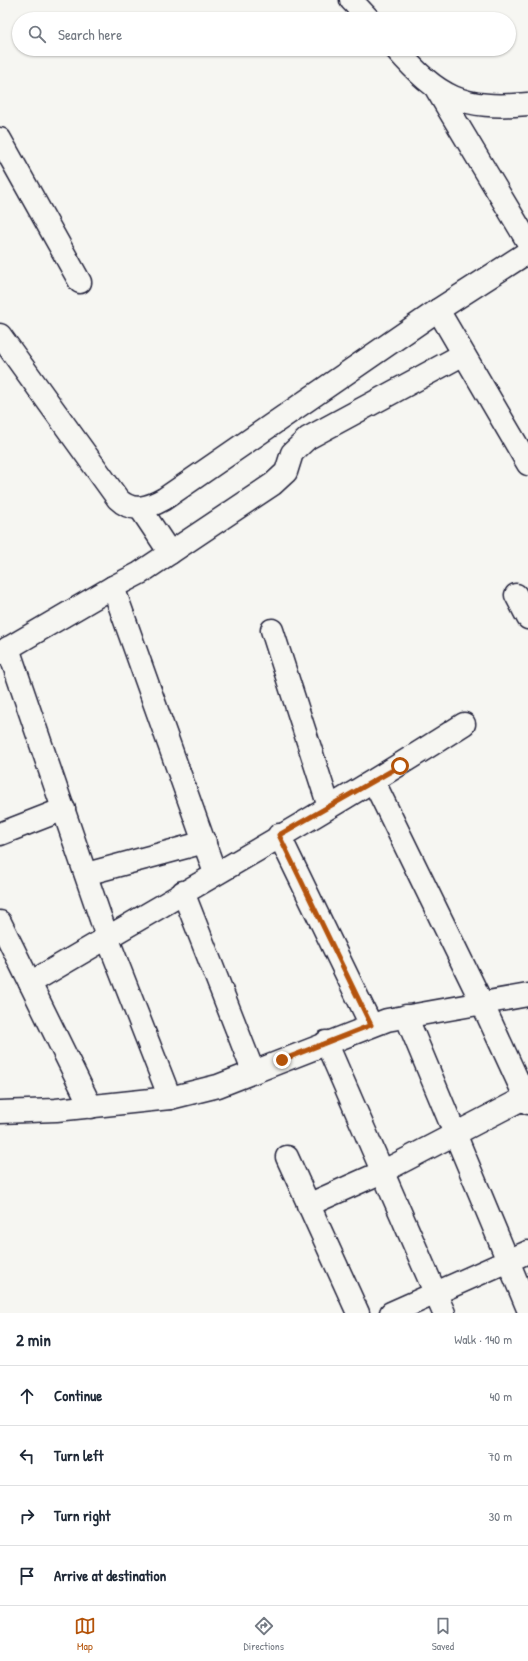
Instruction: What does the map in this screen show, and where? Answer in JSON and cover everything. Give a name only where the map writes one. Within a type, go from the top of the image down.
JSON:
[{"type":"street","points":[[351,0],[362,12]]},
{"type":"street","points":[[402,56],[417,73],[437,90],[528,242]]},
{"type":"street","points":[[437,90],[478,105],[498,107],[528,104]]},
{"type":"street","points":[[0,139],[80,282]]},
{"type":"street","points":[[0,335],[118,499],[124,505],[140,508],[152,506],[164,499],[438,310],[528,252]]},
{"type":"street","points":[[438,310],[462,355],[521,437],[528,464]]},
{"type":"street","points":[[170,1098],[107,937],[64,809],[4,650],[114,586],[140,573],[282,477],[289,466],[292,453],[308,438],[462,355]]},
{"type":"street","points":[[140,508],[170,553]]},
{"type":"street","points":[[114,586],[215,873]]},
{"type":"street","points":[[516,595],[528,618]]},
{"type":"street","points":[[272,630],[329,807]]},
{"type":"street","points":[[30,983],[279,835],[374,782],[464,724]]},
{"type":"street","points":[[308,1205],[382,1172],[527,1099],[482,1003],[374,782]]},
{"type":"street","points":[[0,834],[64,809]]},
{"type":"street","points":[[279,835],[371,1025]]},
{"type":"street","points":[[86,874],[204,842]]},
{"type":"street","points":[[183,892],[253,1071]]},
{"type":"street","points":[[0,922],[91,1107]]},
{"type":"street","points":[[0,1112],[91,1107],[170,1098],[218,1086],[371,1025],[406,1016],[528,995]]},
{"type":"street","points":[[406,1016],[456,1134],[518,1256],[528,1309]]},
{"type":"street","points":[[326,1042],[440,1304]]},
{"type":"street","points":[[287,1157],[358,1313]]},
{"type":"street","points":[[391,1313],[440,1304],[518,1256]]},
{"type":"route","points":[[282,1060],[371,1025],[279,835],[400,766]]}]
